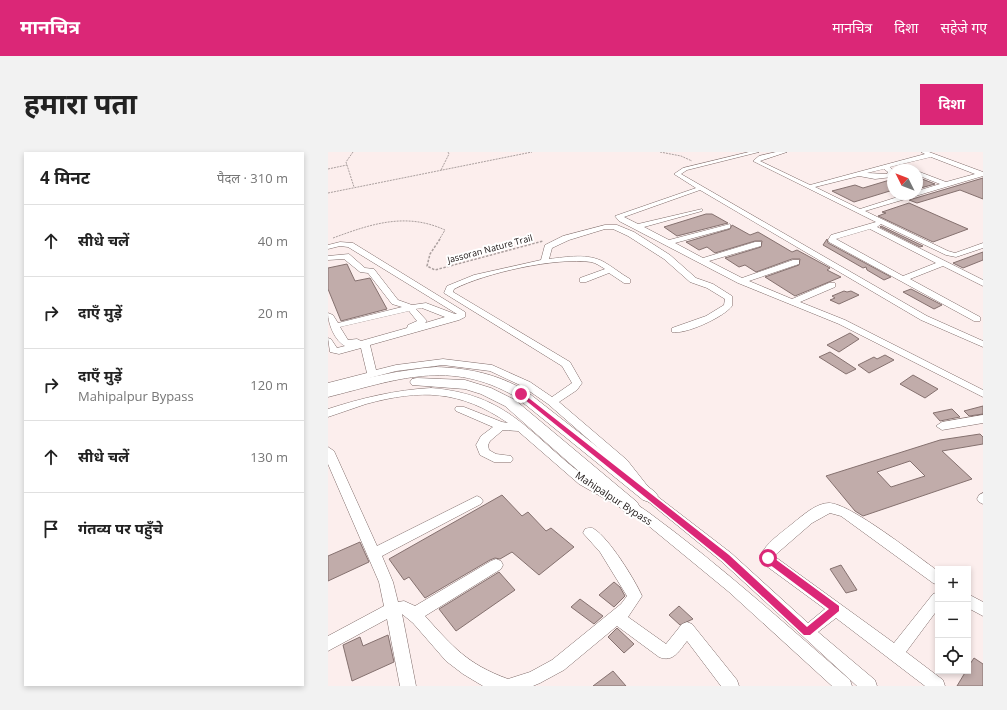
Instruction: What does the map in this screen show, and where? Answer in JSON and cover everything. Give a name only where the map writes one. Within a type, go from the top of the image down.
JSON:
[{"type":"main road","points":[[328,393],[369,381],[415,373],[458,372],[480,375],[500,382],[521,394],[649,496]]},
{"type":"main road","points":[[328,402],[372,390],[416,382],[443,381],[470,384],[489,391],[510,402],[631,507]]},
{"type":"street","points":[[756,152],[680,171],[677,174],[918,314],[983,344]]},
{"type":"street","points":[[784,152],[761,158],[756,161],[950,254],[960,254],[983,245]]},
{"type":"street","points":[[923,152],[982,174]]},
{"type":"street","points":[[895,164],[930,155]]},
{"type":"street","points":[[808,187],[885,167],[891,171],[890,176],[875,178],[859,174]]},
{"type":"street","points":[[923,192],[982,174]]},
{"type":"street","points":[[923,175],[945,184]]},
{"type":"street","points":[[701,188],[619,216],[637,227],[741,281],[842,322],[983,394]]},
{"type":"street","points":[[859,211],[896,200]]},
{"type":"street","points":[[637,227],[700,210]]},
{"type":"street","points":[[881,222],[871,227],[834,237],[832,240],[976,319]]},
{"type":"street","points":[[668,243],[727,226]]},
{"type":"street","points":[[545,261],[548,247],[566,238],[609,227],[631,234],[667,258],[693,280],[710,286],[729,298],[728,306],[715,316],[675,330]]},
{"type":"street","points":[[871,227],[983,283]]},
{"type":"street","points":[[328,247],[340,244],[350,245],[460,312],[462,315],[456,318],[336,351],[328,341]]},
{"type":"street","points":[[702,261],[758,244]]},
{"type":"street","points":[[328,258],[346,256],[363,270],[371,271],[395,302],[410,307],[422,321],[418,325],[360,342],[347,344],[344,342],[328,316]]},
{"type":"street","points":[[552,402],[573,388],[577,383],[566,364],[448,292],[450,288],[463,281],[545,261],[588,259],[599,262],[609,270],[627,280]]},
{"type":"street","points":[[741,281],[796,262]]},
{"type":"street","points":[[902,278],[943,263]]},
{"type":"street","points":[[583,280],[609,270]]},
{"type":"street","points":[[792,302],[832,285]]},
{"type":"street","points":[[334,326],[410,307],[423,306],[456,318]]},
{"type":"street","points":[[365,344],[372,374]]},
{"type":"street","name":"Mahipalpur Bypass","points":[[328,386],[396,368],[443,362],[478,365],[504,372],[526,384],[552,402],[623,463],[649,496],[726,557],[807,632],[869,686]]},
{"type":"street","name":"Mahipalpur Bypass","points":[[328,413],[363,401],[417,392],[450,393],[474,399],[500,413],[519,427],[584,482],[631,507],[699,558],[844,686]]},
{"type":"street","points":[[460,409],[501,426],[519,427]]},
{"type":"street","points":[[942,426],[983,419]]},
{"type":"street","points":[[501,426],[485,439],[482,445],[484,452],[494,458],[507,459]]},
{"type":"street","points":[[328,451],[386,582],[402,649],[408,686]]},
{"type":"street","points":[[374,554],[477,501]]},
{"type":"street","points":[[935,577],[846,513],[827,508],[817,513],[770,550],[767,556],[770,561],[896,653],[937,686]]},
{"type":"street","points":[[510,686],[534,678],[558,666],[618,617],[635,596],[605,548],[590,533]]},
{"type":"street","points":[[415,614],[496,565]]},
{"type":"street","points":[[896,653],[935,602]]},
{"type":"street","points":[[971,602],[983,610]]},
{"type":"street","points":[[328,644],[392,609],[404,607],[415,614],[446,649],[479,676],[488,682],[505,686]]},
{"type":"street","points":[[807,632],[836,609]]},
{"type":"street","points":[[618,617],[664,652],[670,651],[687,629],[731,686]]},
{"type":"path","points":[[353,152],[346,162],[354,187]]},
{"type":"path","points":[[441,170],[450,154],[448,152]]},
{"type":"path","points":[[328,193],[532,152]]},
{"type":"path","points":[[660,152],[681,156],[701,166]]},
{"type":"path","points":[[328,169],[347,165]]},
{"type":"path","name":"Jassoran Nature Trail","points":[[328,240],[366,226],[386,222],[418,221],[436,224],[445,230],[430,254],[427,266],[435,270],[548,240]]},
{"type":"building","points":[[983,178],[983,199],[960,190],[917,203],[909,200],[923,200],[923,196]]},
{"type":"building","points":[[923,179],[935,184],[923,187]]},
{"type":"building","points":[[887,181],[887,192],[854,202],[832,191],[855,185],[863,188]]},
{"type":"building","points":[[909,203],[968,229],[933,242],[878,216],[886,213],[882,212]]},
{"type":"building","points":[[706,214],[712,214],[728,223],[677,236],[664,227]]},
{"type":"building","points":[[732,225],[750,235],[758,232],[792,252],[797,250],[830,268],[827,270],[841,277],[795,296],[765,277],[799,265],[800,259],[792,259],[756,272],[745,265],[739,267],[725,258],[761,247],[762,241],[755,241],[715,253],[707,247],[699,250],[686,242],[730,229]]},
{"type":"building","points":[[881,226],[923,246],[920,247],[880,227]]},
{"type":"building","points":[[827,239],[828,243],[891,277],[884,280],[867,270],[866,267],[863,268],[823,245]]},
{"type":"building","points":[[983,252],[983,260],[963,268],[953,263]]},
{"type":"building","points":[[347,264],[355,281],[370,278],[387,309],[341,321],[328,289],[328,268]]},
{"type":"building","points":[[911,289],[942,305],[934,309],[903,292]]},
{"type":"building","points":[[844,291],[851,291],[859,295],[839,304],[830,300],[835,298],[832,296]]},
{"type":"building","points":[[850,333],[859,339],[839,352],[827,345]]},
{"type":"building","points":[[830,352],[856,369],[846,374],[819,357]]},
{"type":"building","points":[[885,355],[894,360],[869,373],[858,365],[874,357],[877,359]]},
{"type":"building","points":[[913,375],[938,389],[925,398],[900,384]]},
{"type":"building","points":[[983,406],[983,414],[969,416],[964,411]]},
{"type":"building","points":[[952,409],[960,417],[940,421],[933,413]]},
{"type":"building","points":[[980,434],[983,437],[983,444],[942,451],[972,479],[863,516],[855,511],[826,476],[940,440]],"holes":[[[910,461],[925,476],[891,487],[877,472]]]},
{"type":"building","points":[[502,495],[522,516],[528,512],[546,531],[551,528],[574,547],[539,575],[512,552],[500,559],[495,558],[490,560],[425,598],[409,577],[404,580],[389,559]]},
{"type":"building","points":[[360,542],[369,562],[328,581],[328,556]]},
{"type":"building","points":[[841,565],[857,590],[846,593],[830,569]]},
{"type":"building","points":[[499,572],[515,590],[456,631],[439,609]]},
{"type":"building","points":[[614,582],[620,587],[625,596],[614,607],[599,595]]},
{"type":"building","points":[[580,599],[603,616],[594,624],[571,607]]},
{"type":"building","points":[[679,606],[693,619],[680,625],[669,615]]},
{"type":"building","points":[[617,628],[634,644],[624,653],[608,637]]},
{"type":"building","points":[[388,635],[394,662],[352,681],[343,645],[360,637],[363,646]]},
{"type":"building","points":[[974,658],[983,664],[983,686],[957,686],[964,674],[971,674],[971,662]]},
{"type":"building","points":[[613,671],[626,686],[593,686]]},
{"type":"route","points":[[521,394],[726,557],[807,632],[836,609],[768,558]]}]
